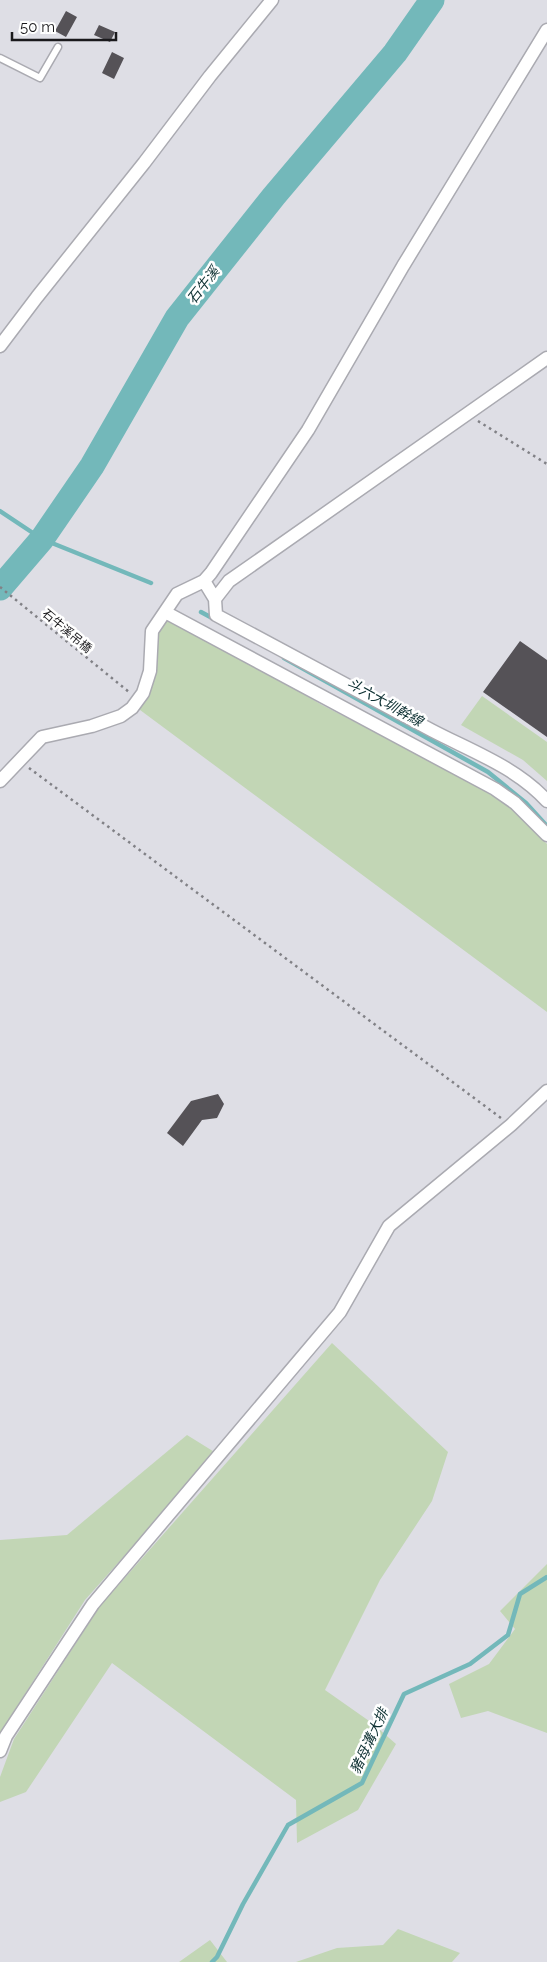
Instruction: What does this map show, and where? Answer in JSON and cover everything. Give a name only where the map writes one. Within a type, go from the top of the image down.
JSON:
[{"type":"street","points":[[0,346],[36,297],[272,0]]},
{"type":"street","points":[[0,781],[42,737],[92,726],[122,716],[132,708],[143,693],[150,672],[152,631],[177,594],[200,583],[308,430],[404,266],[547,30]]},
{"type":"street","points":[[547,358],[229,581],[216,599],[216,615],[440,735],[497,763],[537,790],[547,801]]},
{"type":"street","points":[[200,583],[216,599]]},
{"type":"street","points":[[165,612],[495,789],[516,803],[547,836]]},
{"type":"street","points":[[0,1752],[6,1736],[93,1604],[340,1312],[389,1226],[510,1125],[547,1091]]},
{"type":"lane","points":[[0,58],[40,78],[58,48]]},
{"type":"path","points":[[470,413],[486,427],[547,464]]},
{"type":"path","name":"石牛溪吊橋","points":[[0,587],[123,688]]},
{"type":"path","points":[[20,761],[510,1125]]},
{"type":"green space","points":[[165,613],[322,705],[486,789],[520,816],[547,844],[547,1012],[136,707],[154,661],[149,631]]},
{"type":"green space","points":[[482,696],[547,742],[547,781],[523,760],[461,725]]},
{"type":"green space","points":[[332,1343],[448,1452],[432,1501],[380,1580],[325,1690],[372,1723],[396,1744],[358,1810],[297,1843],[296,1800],[112,1663],[26,1792],[0,1802],[0,1777],[14,1739],[100,1606]]},
{"type":"green space","points":[[187,1435],[216,1453],[85,1600],[9,1719],[0,1737],[0,1540],[67,1535]]},
{"type":"green space","points":[[547,1564],[547,1733],[488,1711],[461,1718],[449,1684],[489,1664],[515,1629],[500,1611]]},
{"type":"green space","points":[[398,1929],[460,1953],[452,1962],[296,1962],[337,1948],[383,1945]]},
{"type":"green space","points":[[210,1940],[227,1962],[179,1962]]},
{"type":"building","points":[[66,11],[77,17],[66,37],[55,31]]},
{"type":"building","points":[[99,25],[115,32],[110,42],[94,35]]},
{"type":"building","points":[[112,52],[124,58],[114,79],[102,73]]},
{"type":"building","points":[[520,641],[547,660],[547,737],[483,692]]},
{"type":"building","points":[[218,1094],[224,1104],[217,1118],[202,1120],[183,1146],[167,1133],[191,1101]]},
{"type":"waterway","name":"石牛溪","points":[[0,588],[42,539],[92,466],[177,318],[274,196],[395,53],[432,0]]},
{"type":"waterway","name":"斗六大圳幹線","points":[[0,511],[42,539],[151,583]]},
{"type":"waterway","name":"斗六大圳幹線","points":[[201,612],[214,619]]},
{"type":"waterway","name":"斗六大圳幹線","points":[[284,658],[488,772],[526,803],[547,826]]},
{"type":"waterway","name":"豬母溝大排","points":[[212,1962],[217,1957],[243,1904],[288,1825],[362,1783],[404,1694],[470,1664],[508,1635],[520,1594],[547,1577]]}]
